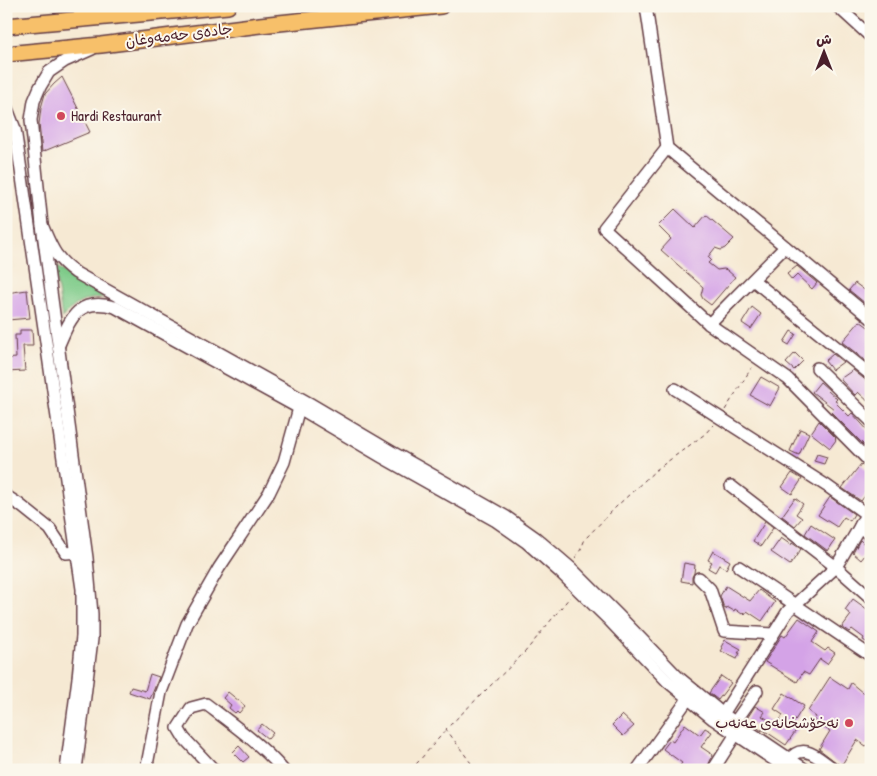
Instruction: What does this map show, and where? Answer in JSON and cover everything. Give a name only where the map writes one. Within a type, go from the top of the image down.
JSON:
[{"type":"main road","name":"جادەی حەمەوغان","points":[[6,26],[228,6]]},
{"type":"main road","name":"جادەی حەمەوغان","points":[[6,54],[101,45],[260,24],[442,6]]},
{"type":"street","points":[[646,6],[667,148],[871,318]]},
{"type":"street","points":[[836,6],[871,37]]},
{"type":"street","points":[[66,770],[82,636],[82,589],[66,446],[58,346],[42,225],[31,120],[34,101],[49,72],[65,61],[101,45]]},
{"type":"street","points":[[6,106],[15,129],[66,446],[76,482],[87,558],[92,639],[76,770]]},
{"type":"street","points":[[667,148],[604,228],[709,324],[788,379],[871,463]]},
{"type":"street","points":[[20,162],[35,161]]},
{"type":"street","points":[[42,225],[56,255],[66,266],[147,319],[382,457],[505,516],[536,538],[568,566],[678,677],[723,714],[735,728]]},
{"type":"street","points":[[709,324],[785,247]]},
{"type":"street","points":[[753,280],[871,375]]},
{"type":"street","points":[[58,346],[71,319],[80,310],[91,305],[103,304],[147,319],[309,403],[392,452],[518,537],[577,589],[667,681],[688,699],[713,718],[735,728],[787,765],[806,770]]},
{"type":"street","points":[[817,368],[871,421]]},
{"type":"street","points":[[675,389],[827,486],[868,509],[836,567],[788,611],[723,714]]},
{"type":"street","points":[[146,770],[161,692],[187,624],[219,568],[269,493],[284,462],[299,408]]},
{"type":"street","points":[[731,486],[836,567],[871,598]]},
{"type":"street","points":[[6,496],[50,528],[66,553],[77,552]]},
{"type":"street","points":[[860,526],[871,537]]},
{"type":"street","points":[[739,567],[871,656]]},
{"type":"street","points":[[699,578],[710,589],[724,631],[773,634]]},
{"type":"street","points":[[714,770],[757,690]]},
{"type":"street","points":[[640,768],[688,699]]},
{"type":"street","points":[[214,770],[184,738],[178,728],[191,708],[206,704],[226,718],[274,759],[283,770]]},
{"type":"street","points":[[787,765],[801,751],[809,751],[835,770]]},
{"type":"path","points":[[568,566],[581,549],[585,539],[618,505],[656,470],[705,434],[724,412],[758,358]]},
{"type":"path","points":[[411,770],[446,729],[525,652],[577,589]]},
{"type":"path","points":[[446,729],[476,770]]},
{"type":"green space","points":[[54,265],[104,297],[80,303],[62,318]]},
{"type":"building","name":"Hardi Restaurant","points":[[62,77],[90,132],[42,152],[39,124],[41,108],[45,94]]},
{"type":"building","points":[[675,209],[695,228],[706,215],[734,239],[721,250],[715,248],[708,257],[711,260],[708,263],[717,270],[727,270],[735,277],[711,305],[701,295],[703,287],[661,250],[671,239],[658,226]]},
{"type":"building","points":[[797,266],[817,283],[812,289],[797,275],[792,280],[787,274]]},
{"type":"building","points":[[855,283],[867,292],[871,288],[871,308],[849,290]]},
{"type":"building","points":[[27,290],[30,318],[8,320],[6,293]]},
{"type":"building","points":[[752,307],[761,314],[751,329],[742,323]]},
{"type":"building","points":[[860,321],[871,329],[871,365],[842,342]]},
{"type":"building","points":[[20,330],[32,330],[33,346],[23,346],[25,371],[6,372],[6,359],[16,358],[15,335],[20,335]]},
{"type":"building","points":[[791,331],[796,334],[789,345],[784,342]]},
{"type":"building","points":[[795,353],[803,361],[794,370],[786,363]]},
{"type":"building","points":[[833,354],[843,362],[832,370],[825,361]]},
{"type":"building","points":[[853,370],[871,386],[871,404],[858,392],[855,395],[840,379]]},
{"type":"building","points":[[761,377],[780,388],[770,406],[750,395]]},
{"type":"building","points":[[820,382],[837,399],[835,401],[837,404],[849,416],[852,413],[871,434],[871,452],[831,412],[834,409],[812,392]]},
{"type":"building","points":[[819,421],[836,438],[830,448],[811,433]]},
{"type":"building","points":[[800,429],[809,433],[799,455],[790,451]]},
{"type":"building","points":[[817,454],[827,457],[824,464],[814,461]]},
{"type":"building","points":[[861,464],[866,469],[871,470],[871,488],[861,501],[842,488]]},
{"type":"building","points":[[792,473],[802,479],[792,494],[782,487]]},
{"type":"building","points":[[830,497],[854,514],[850,521],[844,517],[837,527],[818,515]]},
{"type":"building","points":[[795,498],[803,504],[796,514],[802,518],[795,526],[782,516]]},
{"type":"building","points":[[765,522],[773,528],[761,546],[753,541]]},
{"type":"building","points":[[811,524],[835,540],[828,551],[805,534]]},
{"type":"building","points":[[781,538],[801,549],[790,565],[771,552]]},
{"type":"building","points":[[860,540],[870,549],[861,560],[853,553]]},
{"type":"building","points":[[713,551],[730,561],[726,569],[719,565],[715,572],[708,568],[712,562],[708,560]]},
{"type":"building","points":[[684,563],[695,565],[692,583],[681,581]]},
{"type":"building","points":[[726,586],[750,601],[759,590],[775,602],[762,621],[747,611],[745,614],[743,612],[742,614],[735,609],[734,611],[727,607],[726,609],[724,608],[720,596]]},
{"type":"building","points":[[853,599],[871,612],[871,645],[852,629],[849,632],[842,627],[851,615],[845,610]]},
{"type":"building","points":[[799,618],[819,632],[812,642],[825,651],[828,648],[835,653],[827,664],[820,659],[809,675],[803,672],[797,682],[765,662],[782,635],[785,637]]},
{"type":"building","points":[[725,640],[741,649],[737,659],[721,651]]},
{"type":"building","points":[[150,674],[159,677],[150,699],[129,692],[131,687],[145,691]]},
{"type":"building","points":[[721,676],[731,683],[718,700],[709,693]]},
{"type":"building","name":"نەخۆشخانەی عەنەب","points":[[830,677],[848,689],[851,683],[863,693],[871,681],[871,740],[866,746],[857,740],[841,766],[819,749],[830,731],[814,722],[816,717],[808,711]]},
{"type":"building","points":[[228,692],[245,706],[239,713],[237,711],[235,713],[229,708],[231,705],[223,698]]},
{"type":"building","points":[[784,693],[804,706],[792,725],[797,729],[786,745],[746,720],[755,706],[765,712],[762,716],[777,725],[783,715],[774,709]]},
{"type":"building","points":[[622,715],[634,726],[623,736],[612,725]]},
{"type":"building","points":[[262,724],[273,733],[268,739],[257,730]]},
{"type":"building","points":[[685,724],[700,735],[705,728],[712,732],[701,747],[713,755],[706,770],[677,770],[682,763],[663,749],[670,740],[673,742]]},
{"type":"building","points":[[239,746],[249,757],[243,762],[233,752]]},
{"type":"place","name":"Hardi Restaurant","points":[[61,116]]},
{"type":"place","name":"نەخۆشخانەی عەنەب","points":[[849,723]]}]
